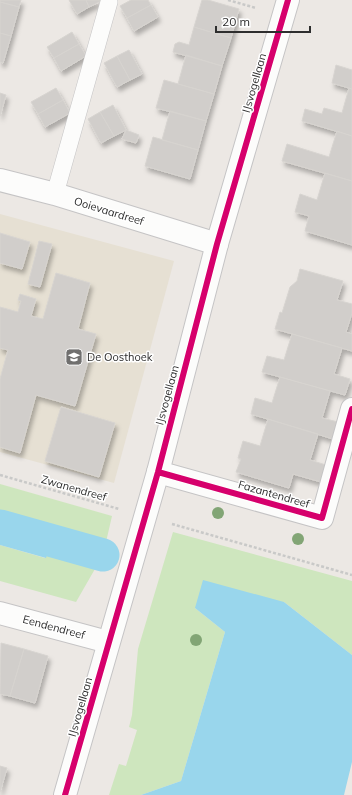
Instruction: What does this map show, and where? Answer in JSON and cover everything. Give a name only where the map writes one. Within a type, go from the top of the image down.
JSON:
[{"type":"street","name":"IJsvogellaan","points":[[65,795],[144,516],[158,472],[217,244],[288,0]]},
{"type":"street","name":"Ooievaardreef","points":[[0,180],[55,194],[217,244]]},
{"type":"street","name":"Fazantendreef","points":[[158,472],[322,518],[352,409]]},
{"type":"street","name":"Eendendreef","points":[[0,613],[108,642]]},
{"type":"lane","points":[[55,194],[110,2]]},
{"type":"shaded area","name":"De Oosthoek","points":[[0,214],[174,261],[114,483],[0,452]]},
{"type":"green space","points":[[0,484],[112,516],[103,555],[76,602],[0,581],[0,545],[45,558],[52,538],[0,520]]},
{"type":"green space","points":[[173,532],[352,581],[352,655],[284,602],[195,608],[225,632],[181,781],[141,795],[109,795],[119,764],[126,766],[137,730],[129,727],[132,715],[138,649]]},
{"type":"water","points":[[0,520],[52,538],[46,558],[0,545]]},
{"type":"water","points":[[203,580],[284,602],[352,655],[352,762],[344,795],[141,795],[181,781],[225,632],[195,608]]},
{"type":"building","points":[[0,0],[21,0],[19,7],[0,2]]},
{"type":"building","points":[[69,0],[86,0],[89,7],[77,14]]},
{"type":"building","points":[[86,0],[101,0],[101,1],[89,7]]},
{"type":"building","points":[[131,0],[148,0],[151,5],[127,18],[120,6]]},
{"type":"building","points":[[202,0],[208,0],[239,9],[231,38],[194,27]]},
{"type":"building","points":[[0,2],[19,7],[11,36],[0,33]]},
{"type":"building","points":[[151,5],[158,17],[134,31],[127,18]]},
{"type":"building","points":[[194,27],[231,38],[222,66],[173,52],[175,44],[179,42],[189,45]]},
{"type":"building","points":[[72,32],[79,44],[54,58],[47,47]]},
{"type":"building","points":[[0,33],[11,36],[3,63],[0,62]]},
{"type":"building","points":[[79,44],[86,56],[61,71],[54,58]]},
{"type":"building","points":[[129,50],[142,74],[130,80],[117,56]]},
{"type":"building","points":[[186,55],[222,66],[214,94],[178,84]]},
{"type":"building","points":[[117,56],[130,80],[117,87],[104,63]]},
{"type":"building","points":[[336,65],[352,70],[352,89],[332,83]]},
{"type":"building","points":[[164,80],[214,94],[206,121],[156,108]]},
{"type":"building","points":[[56,88],[63,100],[38,114],[31,102]]},
{"type":"building","points":[[349,88],[352,89],[352,136],[302,121],[305,109],[322,114],[324,108],[342,113]]},
{"type":"building","points":[[0,93],[6,95],[0,116]]},
{"type":"building","points":[[63,100],[70,113],[45,127],[38,114]]},
{"type":"building","points":[[113,105],[126,130],[114,136],[100,112]]},
{"type":"building","points":[[170,111],[206,121],[198,150],[162,140]]},
{"type":"building","points":[[100,112],[114,136],[101,143],[88,119]]},
{"type":"building","points":[[126,130],[139,135],[136,143],[122,139]]},
{"type":"building","points":[[337,131],[352,136],[352,181],[282,161],[287,144],[329,157]]},
{"type":"building","points":[[153,137],[198,150],[190,179],[145,166]]},
{"type":"building","points":[[325,173],[352,181],[352,245],[305,231],[309,216],[295,212],[300,194],[317,200]]},
{"type":"building","points":[[0,233],[30,242],[22,269],[0,263]]},
{"type":"building","points":[[39,241],[52,244],[40,287],[28,284]]},
{"type":"building","points":[[300,269],[343,281],[337,300],[352,304],[352,313],[346,332],[352,334],[352,351],[275,329],[280,312],[282,313],[290,287],[297,281]]},
{"type":"building","points":[[56,273],[90,283],[78,329],[96,334],[75,406],[36,395],[20,453],[0,447],[0,379],[8,350],[0,348],[0,307],[18,312],[21,301],[18,300],[20,294],[36,299],[31,316],[43,319]]},
{"type":"building","points":[[292,334],[342,348],[334,374],[350,379],[345,395],[262,372],[267,356],[284,360]]},
{"type":"building","points":[[280,377],[330,391],[322,418],[338,422],[333,439],[251,414],[255,398],[272,403]]},
{"type":"building","points":[[61,407],[115,423],[99,477],[45,461]]},
{"type":"building","points":[[268,419],[318,434],[310,460],[326,465],[321,482],[293,474],[289,488],[236,472],[241,459],[238,458],[243,441],[260,446]]},
{"type":"building","points":[[1,643],[24,649],[10,696],[0,694]]},
{"type":"building","points":[[24,649],[48,656],[35,703],[10,696]]},
{"type":"building","points":[[0,766],[7,768],[0,792]]},
{"type":"waterway","points":[[0,526],[103,555]]},
{"type":"cycle path","points":[[65,795],[158,472],[217,244],[288,0]]},
{"type":"cycle path","points":[[158,472],[322,518],[352,409]]},
{"type":"place","name":"De Oosthoek","points":[[74,357]]}]
